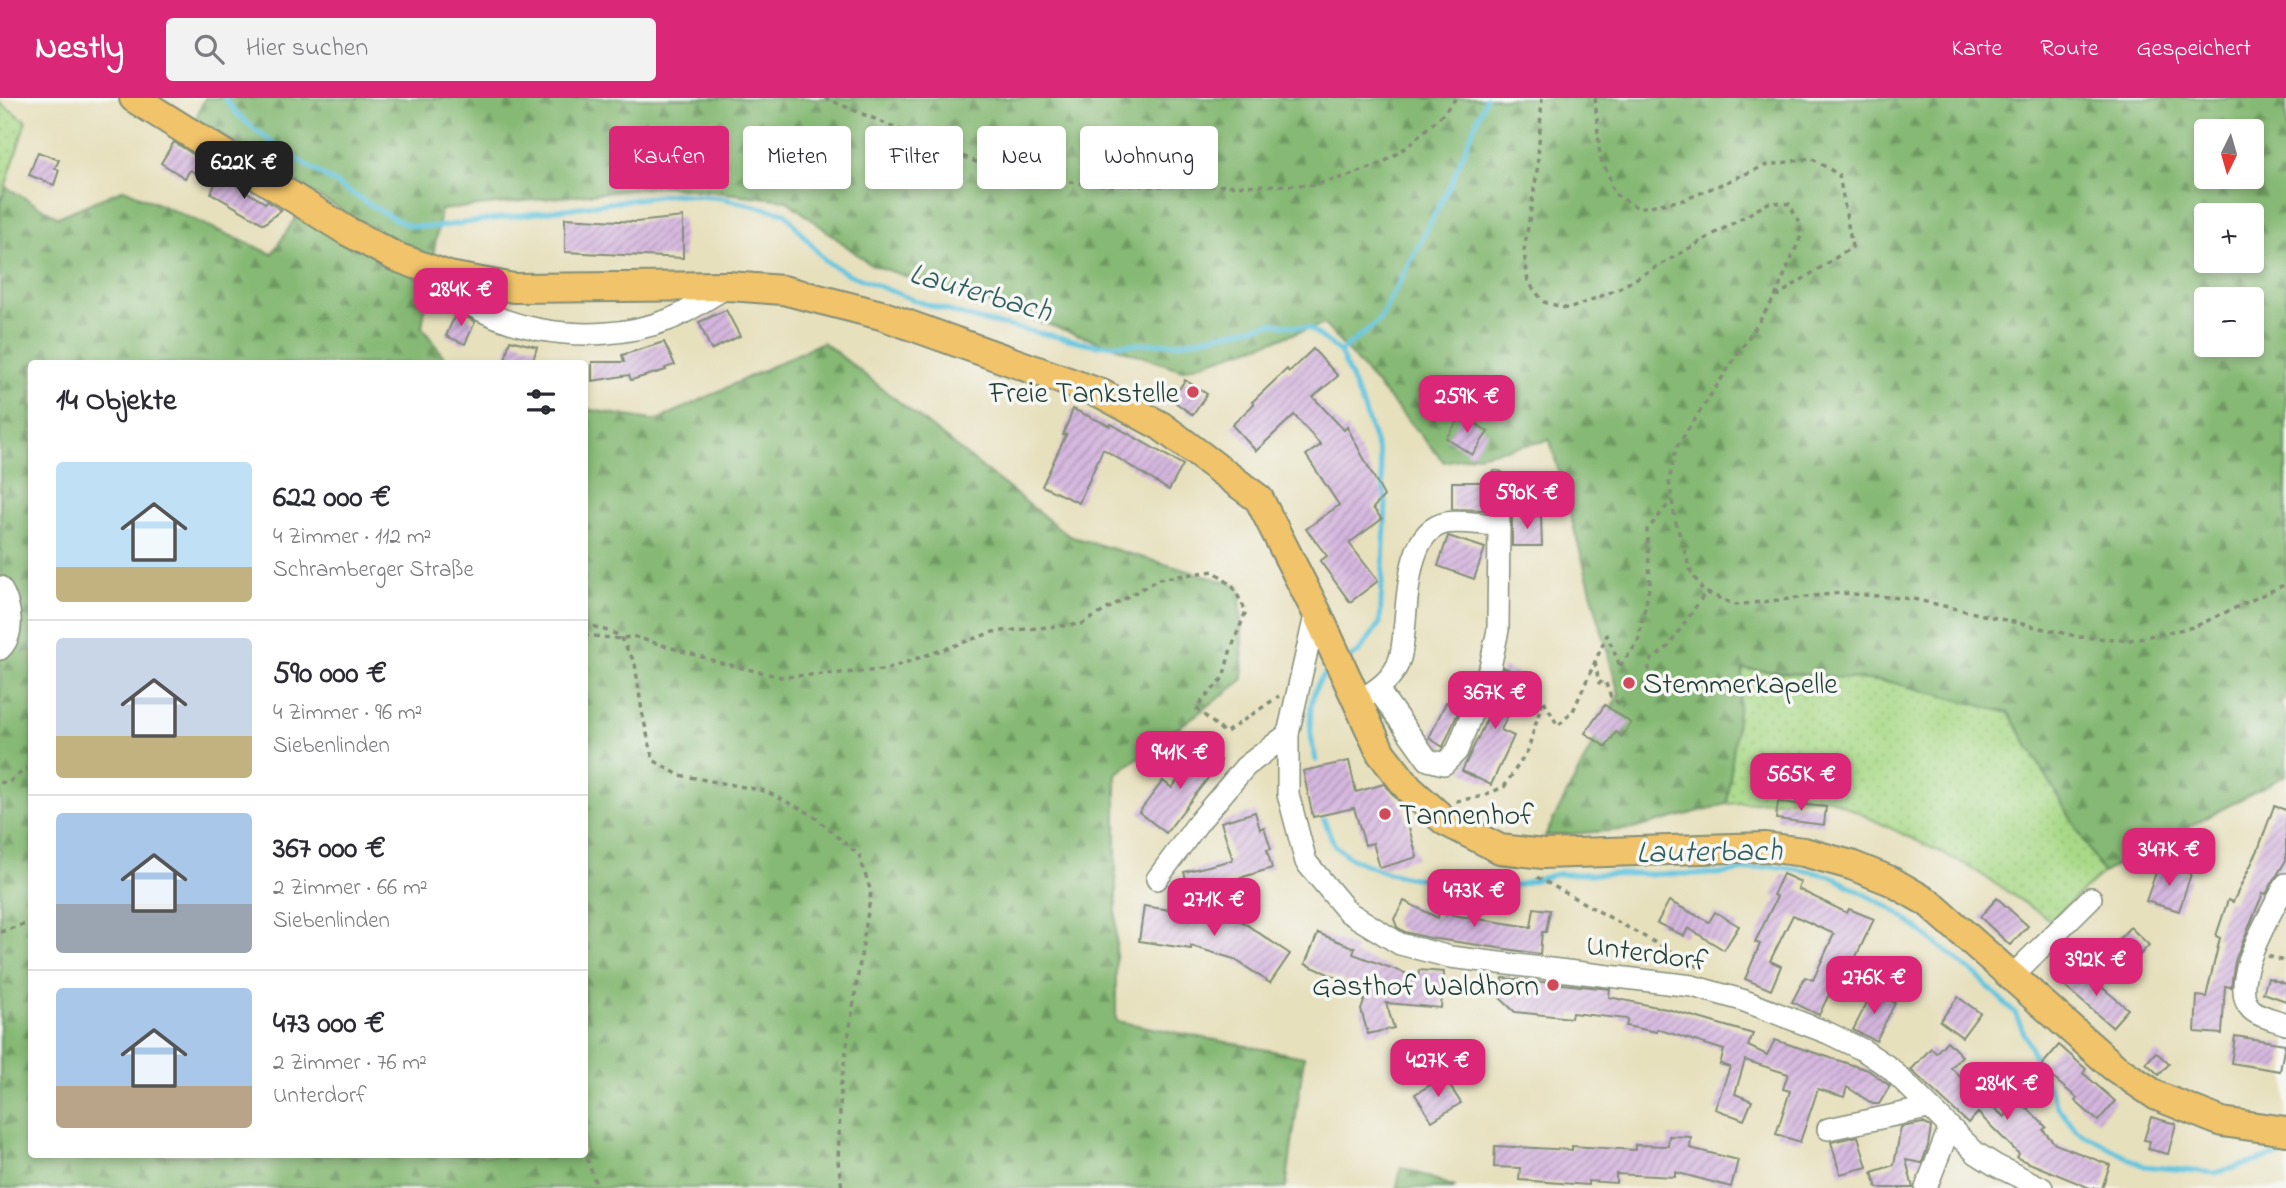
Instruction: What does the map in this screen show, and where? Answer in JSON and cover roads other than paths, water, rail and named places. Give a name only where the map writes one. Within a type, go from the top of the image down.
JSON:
[{"type":"main road","points":[[134,98],[346,231],[424,268],[478,283],[514,288],[729,286],[783,290],[827,299],[881,315],[1065,379],[1132,409],[1193,448],[1259,499],[1316,611],[1332,649],[1360,691],[1381,752],[1409,789],[1445,821],[1500,849],[1543,854],[1765,847],[1804,852],[1851,864],[1891,881],[1928,903],[2013,975],[2114,1067],[2157,1096],[2222,1122],[2286,1131]]},
{"type":"street","points":[[424,268],[438,284],[467,303],[491,315],[551,333],[619,333],[669,320],[729,286]]},
{"type":"street","points":[[1497,482],[1499,525],[1498,629],[1490,667],[1457,751],[1444,764],[1428,760],[1360,691],[1385,684],[1400,659],[1411,566],[1426,534],[1445,523],[1499,525]]},
{"type":"street","points":[[0,587],[6,597],[10,621],[7,642],[0,649]]},
{"type":"street","name":"Unterdorf","points":[[1316,611],[1288,734],[1288,794],[1306,862],[1348,912],[1400,944],[1460,959],[1692,986],[1724,993],[1828,1033],[1863,1050],[1890,1068],[1976,1153],[2042,1188]]},
{"type":"street","points":[[1157,879],[1198,823],[1245,767],[1288,734]]},
{"type":"street","points":[[2286,884],[2248,961],[2243,986],[2245,1000],[2252,1010],[2286,1024]]},
{"type":"street","points":[[2013,975],[2091,898]]},
{"type":"street","points":[[1828,1129],[1928,1108]]},
{"type":"street","points":[[1926,1188],[1950,1129]]},
{"type":"waterway","name":"Lauterbach","points":[[225,98],[235,112],[274,144],[389,216],[410,226],[436,227],[673,194],[721,198],[785,213],[825,261],[848,274],[919,302],[979,320],[1096,345],[1179,343],[1273,323],[1311,329],[1340,352],[1379,454],[1386,505],[1380,623],[1359,652],[1348,659]]},
{"type":"waterway","points":[[1340,352],[1379,321],[1452,181],[1486,98]]},
{"type":"waterway","name":"Lauterbach","points":[[1316,760],[1310,723],[1313,697],[1317,685],[1334,667]]},
{"type":"waterway","name":"Lauterbach","points":[[1324,820],[1335,846],[1352,859],[1388,873],[1413,878],[1469,878],[1512,886],[1557,874],[1720,874],[1773,866],[1831,876],[1894,910],[1976,975],[2015,1013],[2057,1106],[2076,1130],[2144,1166],[2215,1173],[2286,1153]]},
{"type":"place","name":"Freie Tankstelle","points":[[1193,392]]},
{"type":"place","name":"Stemmerkapelle","points":[[1629,683]]},
{"type":"place","name":"Tannenhof","points":[[1385,814]]},
{"type":"place","name":"Gasthof Waldhorn","points":[[1553,985]]}]
